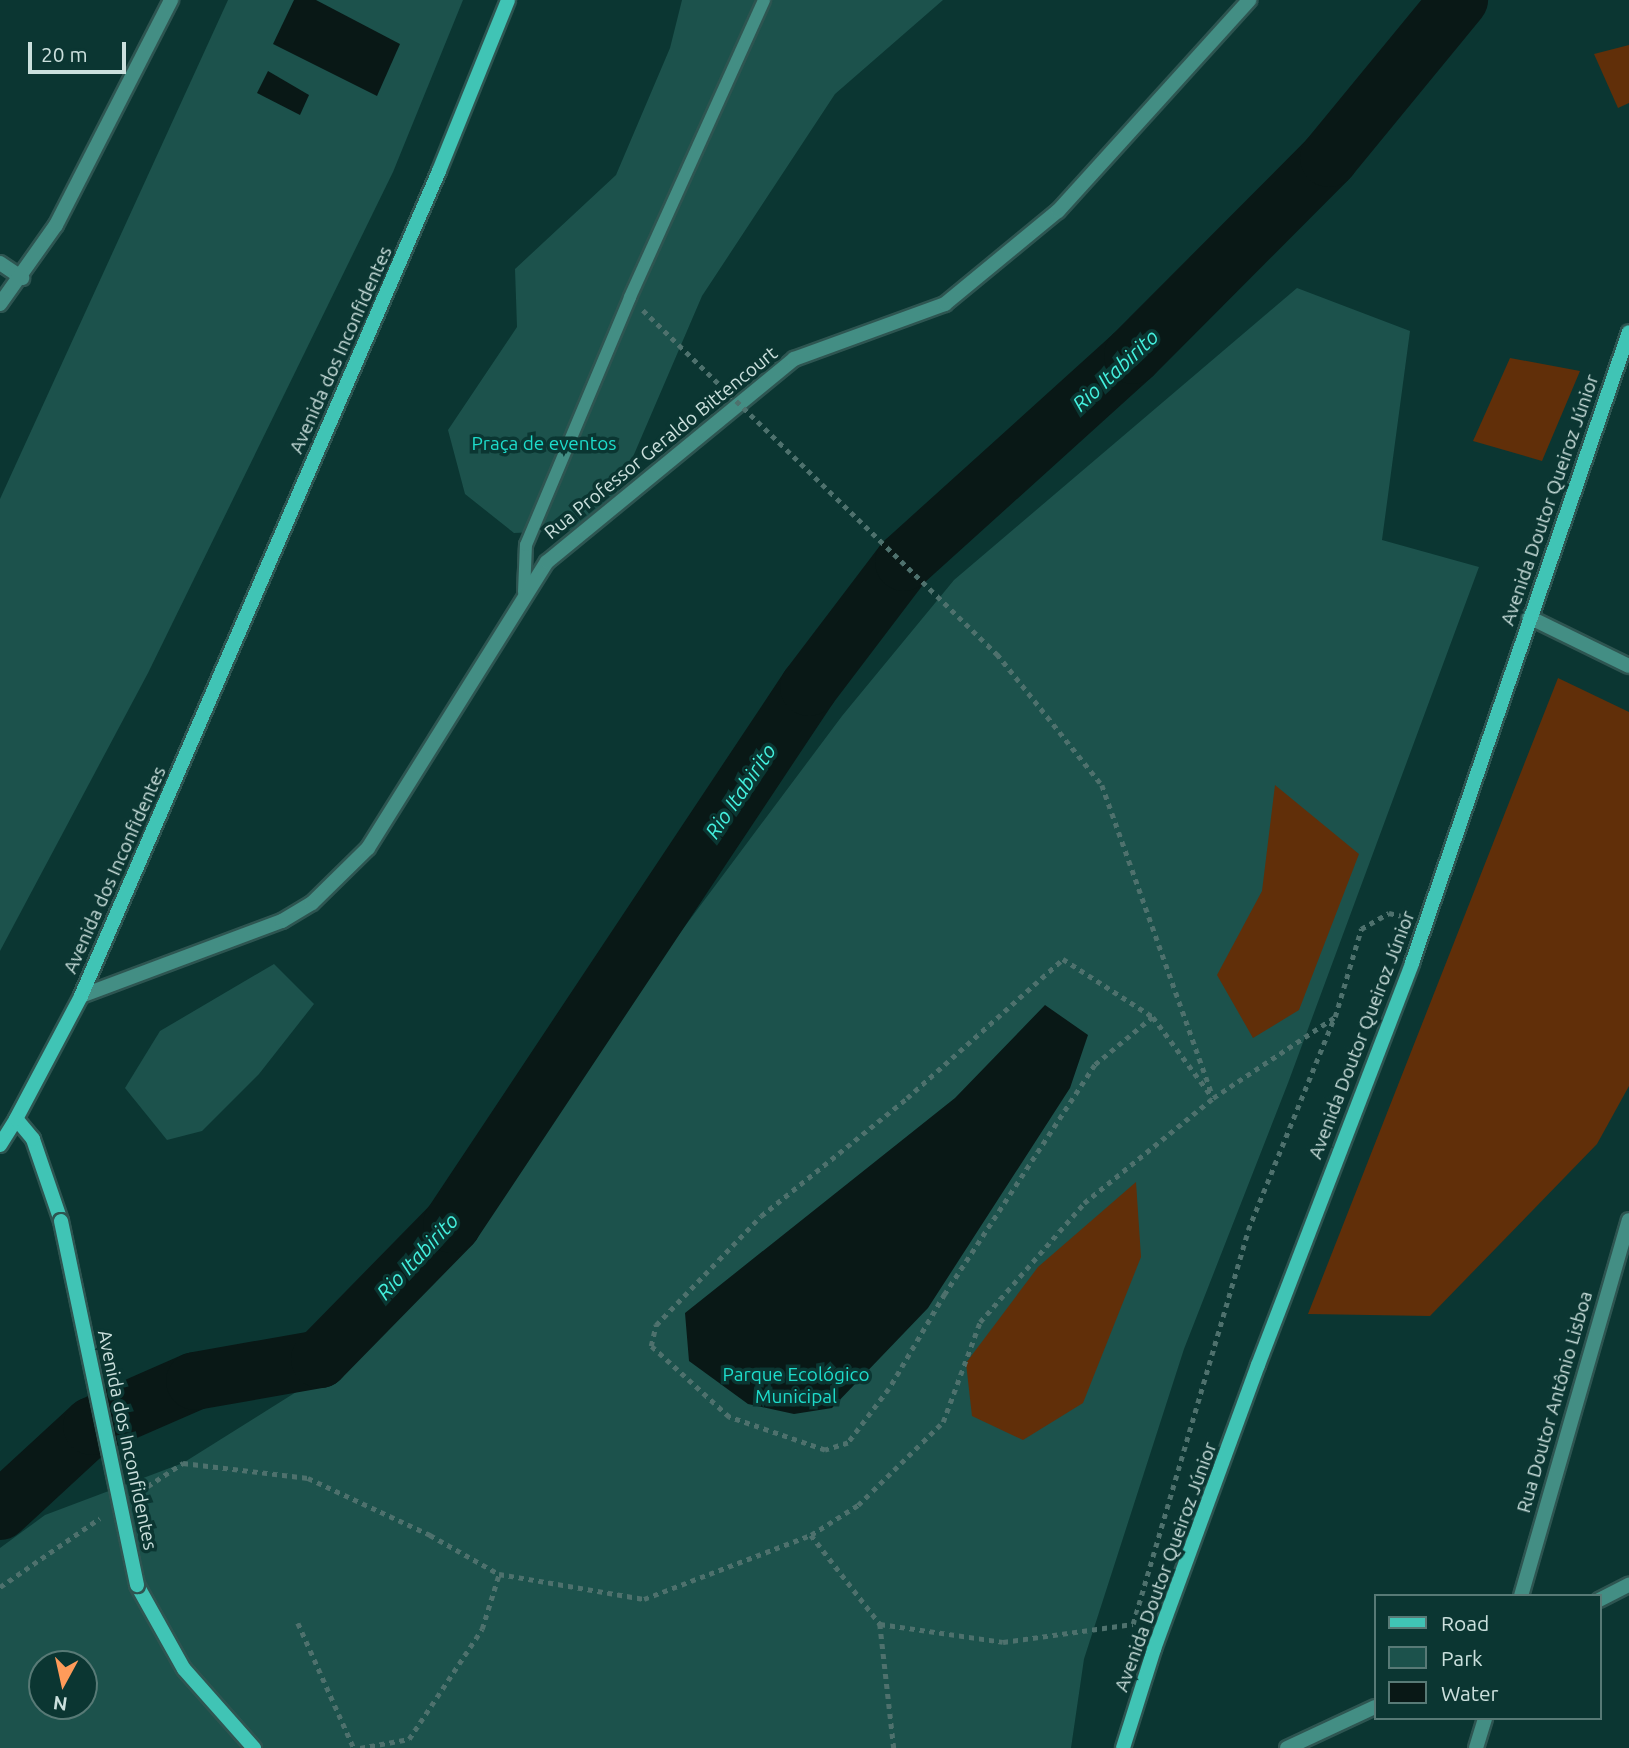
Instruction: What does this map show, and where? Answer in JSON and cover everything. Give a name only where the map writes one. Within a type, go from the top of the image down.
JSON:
[{"type":"main road","name":"Avenida dos Inconfidentes","points":[[254,1748],[184,1669],[137,1585],[61,1221],[33,1139],[16,1119],[81,996],[434,184],[508,0]]},
{"type":"main road","name":"Avenida Doutor Queiroz Júnior","points":[[1123,1748],[1154,1649],[1258,1365],[1426,921],[1629,332]]},
{"type":"main road","points":[[0,1145],[16,1119]]},
{"type":"street","points":[[0,304],[22,278],[56,225],[172,0]]},
{"type":"street","name":"Rua Professor Geraldo Bittencourt","points":[[81,996],[282,921],[312,904],[341,879],[368,848],[524,592],[547,562],[603,513],[794,359],[944,304],[955,296],[1058,211],[1249,0]]},
{"type":"street","points":[[0,263],[22,278]]},
{"type":"street","points":[[1529,617],[1629,666]]},
{"type":"street","name":"Rua Doutor Antônio Lisboa","points":[[1522,1594],[1629,1220]]},
{"type":"street","points":[[1601,1599],[1629,1585]]},
{"type":"street","points":[[1287,1748],[1374,1707]]},
{"type":"street","points":[[1476,1748],[1484,1720]]},
{"type":"lane","points":[[524,592],[526,545],[630,297],[764,0]]},
{"type":"path","points":[[643,310],[997,654],[1102,785],[1213,1098]]},
{"type":"path","points":[[880,1624],[1003,1642],[1133,1624],[1248,1230],[1335,1017],[1361,929],[1390,913],[1426,921]]},
{"type":"path","points":[[1153,1017],[1095,1065],[945,1294],[889,1389],[848,1443],[825,1450],[729,1417],[650,1346],[656,1325],[761,1216],[906,1098],[1063,959],[1153,1017],[1213,1098]]},
{"type":"path","points":[[308,1478],[430,1535],[499,1574],[644,1599],[811,1535],[858,1505],[943,1422],[980,1322],[1084,1203],[1213,1098],[1335,1017]]},
{"type":"path","points":[[811,1535],[880,1624],[894,1748]]},
{"type":"path","points":[[360,1748],[409,1739],[482,1629],[499,1574]]},
{"type":"path","points":[[298,1623],[354,1748]]},
{"type":"green space","points":[[228,0],[463,0],[393,172],[148,673],[0,951],[0,499]]},
{"type":"green space","name":"Praça de eventos","points":[[682,0],[943,0],[835,94],[702,296],[602,529],[514,533],[465,494],[448,430],[517,327],[515,269],[616,175],[670,48]]},
{"type":"green space","name":"Parque Ecológico Municipal","points":[[1297,288],[1410,331],[1382,540],[1479,567],[1288,1083],[1184,1349],[1084,1659],[1071,1748],[0,1748],[0,1548],[45,1515],[183,1463],[328,1372],[465,1235],[632,997],[842,716],[954,580]]},
{"type":"green space","points":[[274,964],[314,1004],[259,1074],[202,1131],[167,1140],[125,1088],[160,1031]]},
{"type":"water","points":[[294,0],[316,0],[400,44],[377,96],[273,44]]},
{"type":"water","points":[[268,71],[309,95],[300,115],[257,93]]},
{"type":"water","points":[[1045,1005],[1088,1035],[1070,1088],[928,1308],[832,1408],[794,1414],[748,1404],[689,1361],[685,1313],[955,1098]]},
{"type":"building","points":[[1629,45],[1629,103],[1618,108],[1594,54]]},
{"type":"building","points":[[1510,358],[1580,371],[1542,461],[1473,441]]},
{"type":"building","points":[[1558,678],[1629,712],[1629,1086],[1597,1144],[1430,1316],[1308,1314]]},
{"type":"building","points":[[1275,785],[1359,854],[1299,1010],[1253,1038],[1217,975],[1262,891]]},
{"type":"building","points":[[1136,1182],[1141,1257],[1083,1403],[1023,1440],[972,1416],[966,1363],[1038,1267]]},
{"type":"waterway","name":"Rio Itabirito","points":[[0,1511],[92,1426],[195,1381],[320,1359],[452,1224],[809,687],[904,562],[1133,355],[1329,158],[1459,0]]}]
